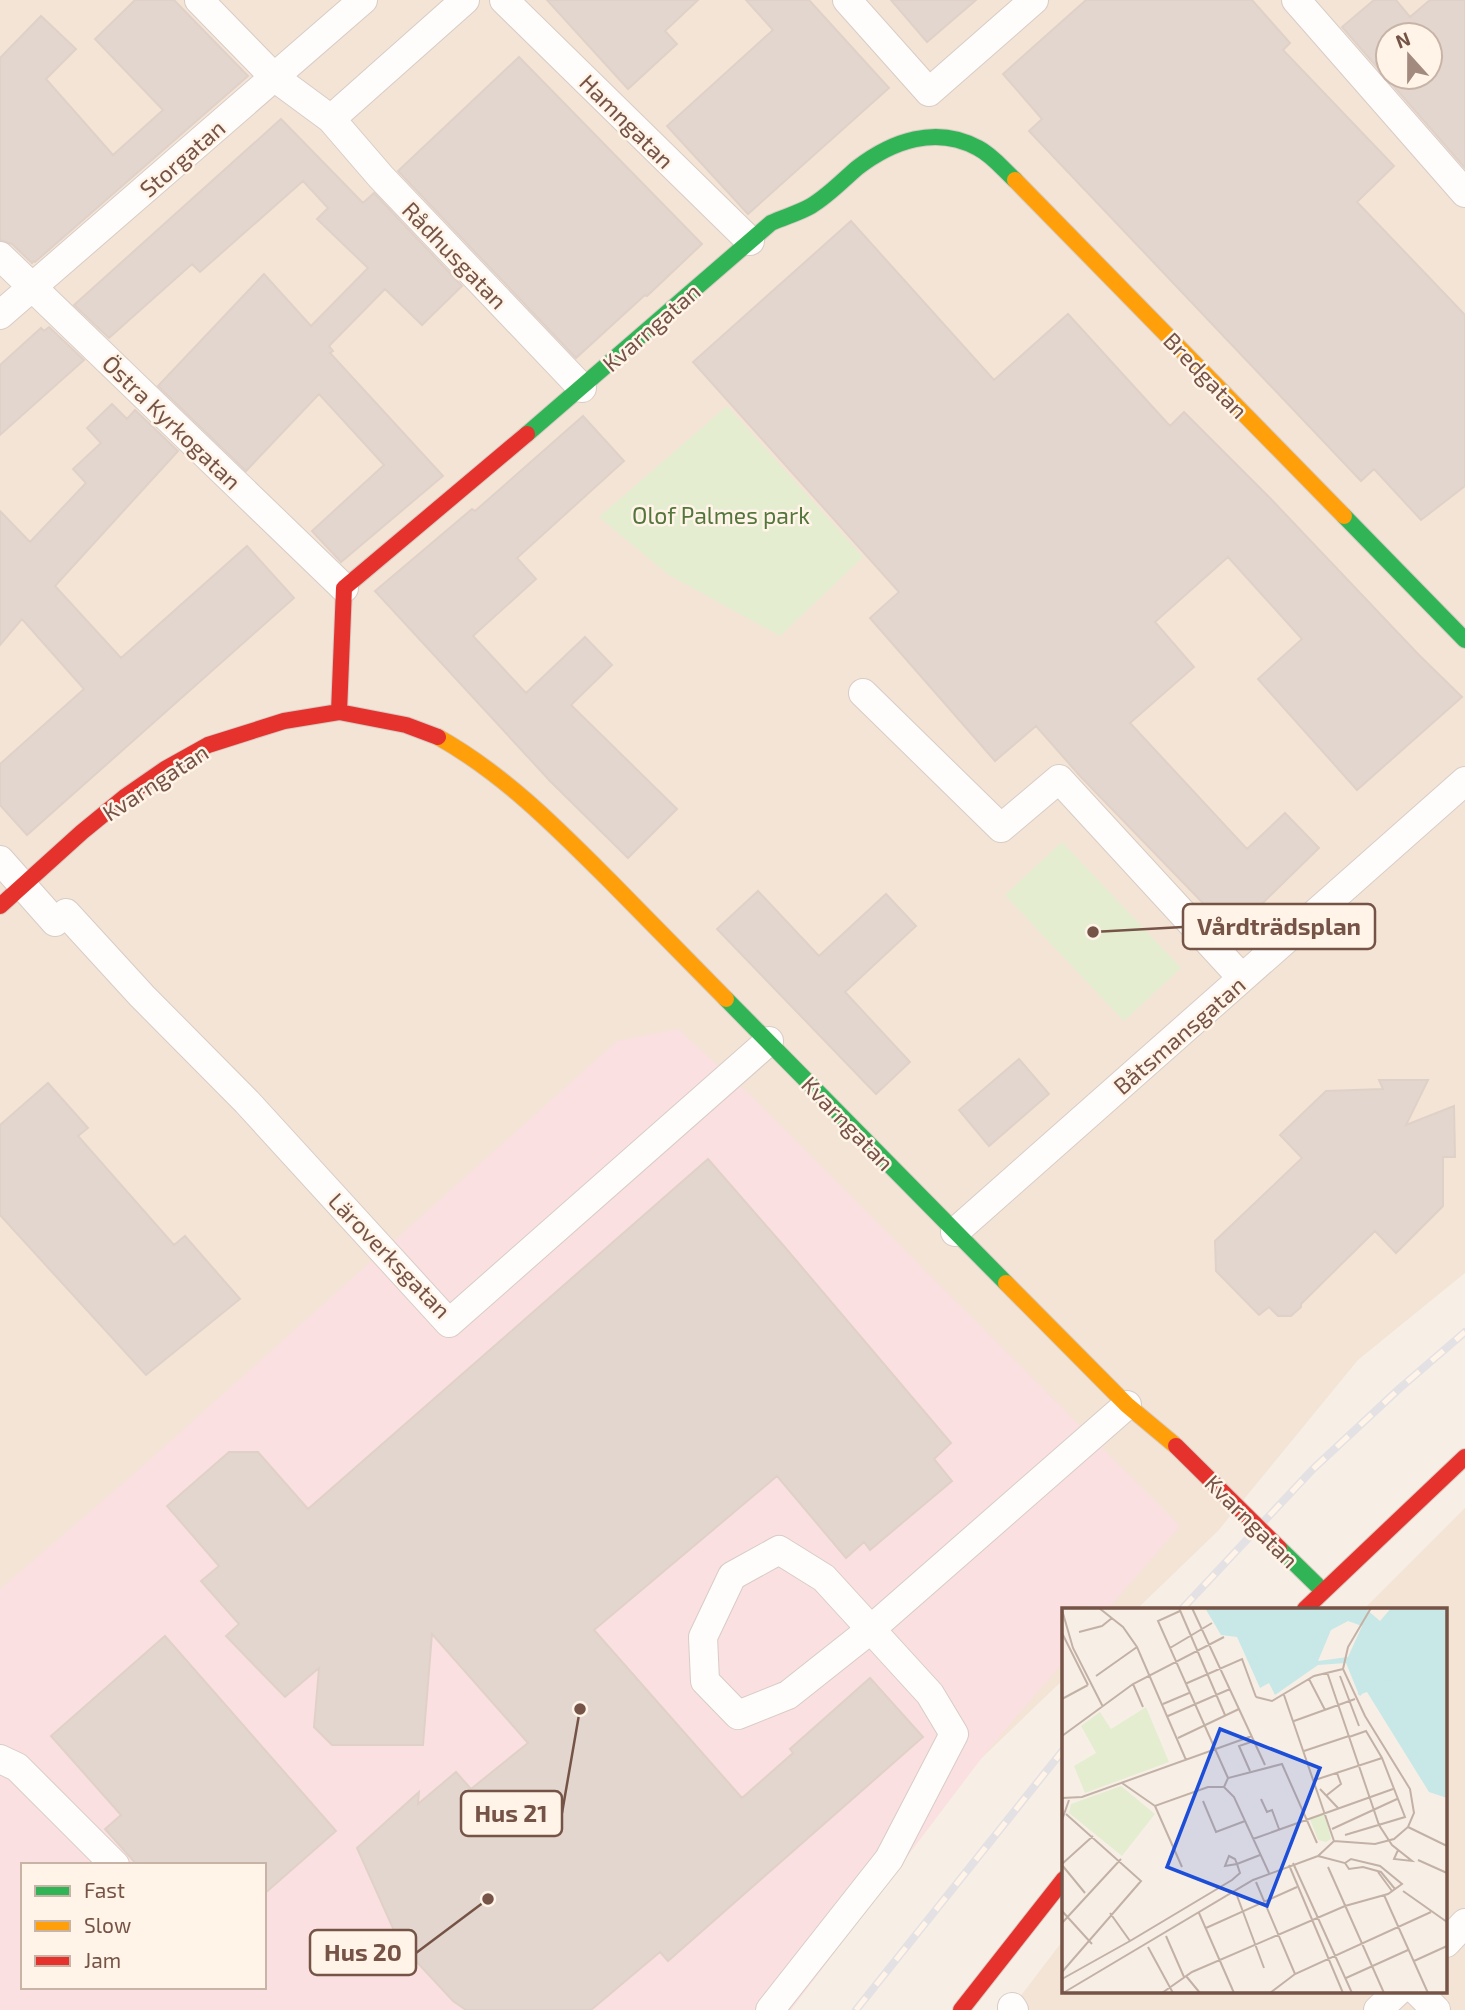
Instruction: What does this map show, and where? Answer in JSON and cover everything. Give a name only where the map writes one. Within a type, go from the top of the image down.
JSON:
[{"type":"street","name":"Rådhusgatan","points":[[199,0],[274,77],[331,119],[381,177],[582,388]]},
{"type":"street","name":"Storgatan","points":[[0,315],[363,0]]},
{"type":"street","points":[[331,119],[465,0]]},
{"type":"street","name":"Hamngatan","points":[[505,0],[750,241]]},
{"type":"street","points":[[847,0],[929,93],[932,135]]},
{"type":"street","points":[[929,93],[1034,0]]},
{"type":"street","points":[[1296,0],[1462,184]]},
{"type":"street","name":"Kvarngatan","points":[[345,587],[582,388],[771,223],[810,206],[884,150],[907,139],[932,135]]},
{"type":"street","name":"Bredgatan","points":[[932,135],[955,138],[978,148],[1002,167],[1465,640]]},
{"type":"street","name":"Östra Kyrkogatan","points":[[0,256],[345,587]]},
{"type":"street","points":[[339,712],[345,587]]},
{"type":"street","points":[[863,693],[1001,828],[1059,779],[1242,978]]},
{"type":"street","name":"Kvarngatan","points":[[0,906],[126,796],[165,769],[208,745],[284,721],[339,712],[406,725],[435,735],[458,748],[516,790],[582,853],[1127,1405],[1176,1446],[1323,1591]]},
{"type":"street","name":"Båtsmansgatan","points":[[955,1232],[1465,781]]},
{"type":"street","name":"Läroverksgatan","points":[[0,860],[23,885],[142,996],[247,1102],[449,1324],[769,1041]]},
{"type":"street","points":[[770,2010],[889,1859],[954,1734],[930,1694],[870,1630],[824,1578],[779,1550],[732,1576],[703,1637],[705,1681],[738,1715],[788,1695],[870,1630],[1127,1405]]},
{"type":"street","points":[[1306,1608],[1465,1457]]},
{"type":"street","points":[[0,1759],[17,1767],[113,1863]]},
{"type":"street","points":[[961,2010],[1062,1882]]},
{"type":"street","points":[[1448,1940],[1465,1923]]},
{"type":"street","points":[[1378,2010],[1396,1993]]},
{"type":"street","points":[[1419,1993],[1436,2010]]},
{"type":"shaded area","points":[[0,0],[1465,0],[1465,1273],[1358,1360],[1218,1531],[1138,1608],[1062,1608],[1062,1681],[866,1869],[763,2010],[0,2010]]},
{"type":"shaded area","points":[[678,1029],[751,1096],[1180,1526],[1109,1608],[1062,1608],[1062,1663],[984,1755],[791,2010],[0,2010],[0,1589],[137,1471],[617,1041]]},
{"type":"shaded area","points":[[1465,1508],[1465,2010],[1010,2010],[1062,1942],[1062,1993],[1448,1993],[1448,1608],[1365,1608]]},
{"type":"green space","name":"Olof Palmes park","points":[[727,406],[863,557],[780,636],[669,575],[599,517]]},
{"type":"green space","points":[[1062,842],[1181,968],[1124,1021],[1005,895]]},
{"type":"building","points":[[135,0],[174,0],[248,76],[32,263],[12,244],[0,240],[0,58],[41,16],[76,49],[46,79],[113,155],[163,110],[95,39]]},
{"type":"building","points":[[547,0],[698,0],[665,31],[677,44],[628,89]]},
{"type":"building","points":[[746,0],[809,0],[889,88],[748,214],[667,126],[773,30]]},
{"type":"building","points":[[891,0],[976,0],[927,42]]},
{"type":"building","points":[[1086,0],[1252,0],[1290,43],[1283,50],[1394,166],[1357,202],[1465,315],[1465,486],[1421,520],[1374,469],[1361,481],[1029,131],[1042,119],[1003,74]]},
{"type":"building","points":[[1374,0],[1396,0],[1410,17],[1430,0],[1465,0],[1465,168],[1398,91],[1444,91],[1444,21],[1374,21],[1374,64],[1342,27]]},
{"type":"building","points":[[519,57],[702,244],[576,358],[398,171]]},
{"type":"building","points":[[281,119],[363,203],[374,193],[462,286],[422,325],[385,289],[329,346],[333,351],[330,353],[443,476],[341,562],[312,531],[384,465],[319,394],[246,471],[158,386],[264,274],[311,326],[368,268],[317,219],[328,208],[303,181],[200,272],[192,264],[109,338],[74,305]]},
{"type":"building","points":[[851,221],[994,380],[1068,314],[1170,426],[1184,412],[1462,697],[1357,790],[1258,679],[1302,639],[1228,557],[1155,622],[1194,667],[1130,723],[1247,849],[1285,813],[1319,848],[1232,933],[1080,776],[1036,726],[995,761],[870,618],[899,592],[693,362]]},
{"type":"building","points":[[49,327],[84,360],[0,435],[0,365],[41,328],[44,331]]},
{"type":"building","points":[[112,404],[127,419],[135,410],[178,451],[55,586],[121,658],[247,546],[294,598],[27,835],[0,805],[0,764],[84,689],[22,619],[0,645],[0,511],[30,542],[86,483],[73,469],[101,443],[87,428]]},
{"type":"building","points":[[583,416],[624,461],[517,558],[536,579],[473,636],[526,693],[585,637],[612,665],[571,705],[677,809],[628,858],[550,781],[375,591],[472,509],[475,511]]},
{"type":"building","points":[[758,891],[819,956],[886,894],[916,926],[845,992],[910,1062],[876,1094],[717,929]]},
{"type":"building","points":[[1019,1059],[1049,1094],[989,1146],[959,1110]]},
{"type":"building","points":[[1379,1080],[1428,1080],[1406,1125],[1454,1106],[1455,1157],[1443,1157],[1443,1206],[1396,1253],[1375,1231],[1291,1316],[1278,1316],[1269,1307],[1259,1315],[1216,1271],[1215,1241],[1302,1158],[1280,1135],[1326,1091],[1383,1089]]},
{"type":"building","points":[[48,1083],[88,1128],[78,1136],[174,1245],[185,1236],[240,1299],[146,1375],[0,1215],[0,1125]]},
{"type":"building","points":[[708,1159],[951,1443],[934,1459],[952,1481],[870,1550],[864,1542],[846,1558],[777,1476],[594,1630],[742,1798],[793,1753],[790,1749],[870,1678],[923,1737],[668,1961],[660,1952],[591,2010],[466,2010],[453,2001],[400,1944],[357,1848],[419,1792],[418,1804],[456,1772],[471,1789],[528,1743],[432,1634],[423,1745],[332,1745],[314,1727],[319,1668],[285,1697],[226,1636],[239,1624],[201,1581],[219,1566],[167,1506],[229,1452],[258,1452],[308,1509]]},
{"type":"building","points":[[165,1636],[336,1831],[266,1892],[266,1863],[135,1863],[105,1829],[121,1815],[51,1736]]},
{"type":"railway","points":[[1183,1608],[1313,1469],[1465,1332]]},
{"type":"railway","points":[[856,2010],[1062,1752]]},
{"type":"traffic: fast","points":[[527,434],[771,223],[817,202],[857,168],[885,150],[915,139],[930,137],[962,141],[988,154],[1015,180]]},
{"type":"traffic: fast","points":[[1344,516],[1465,640]]},
{"type":"traffic: fast","points":[[726,999],[1006,1283]]},
{"type":"traffic: fast","points":[[1279,1548],[1323,1591]]},
{"type":"traffic: slow","points":[[1015,180],[1344,516]]},
{"type":"traffic: slow","points":[[438,737],[485,768],[550,822],[726,999]]},
{"type":"traffic: slow","points":[[1006,1283],[1127,1405],[1176,1446]]},
{"type":"traffic: jam","points":[[339,712],[344,588],[527,434]]},
{"type":"traffic: jam","points":[[0,906],[126,796],[165,769],[208,745],[284,721],[339,712],[406,725],[438,737]]},
{"type":"traffic: jam","points":[[1176,1446],[1279,1548]]},
{"type":"traffic: jam","points":[[1306,1608],[1465,1457]]},
{"type":"traffic: jam","points":[[961,2010],[1062,1882]]},
{"type":"place","name":"Vårdträdsplan","points":[[1093,932]]},
{"type":"place","name":"Hus 21","points":[[580,1709]]},
{"type":"place","name":"Hus 20","points":[[488,1899]]}]
